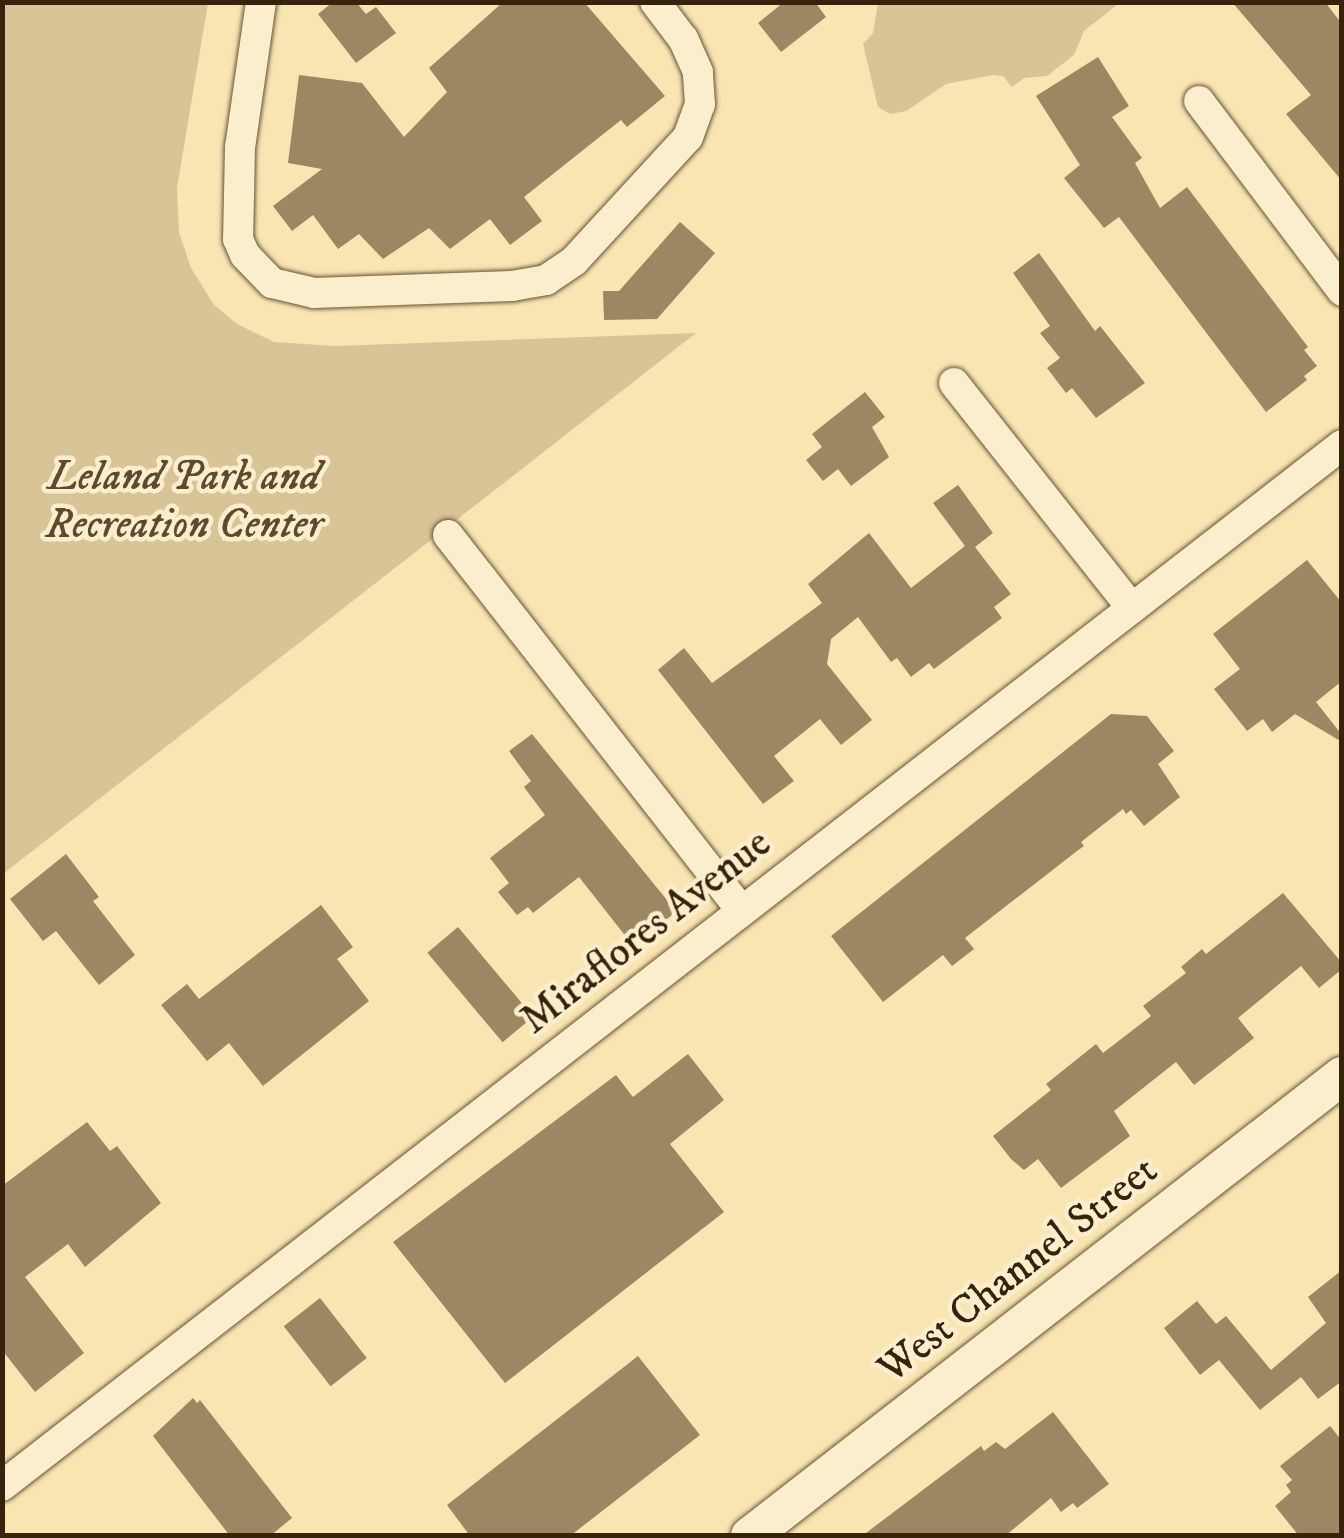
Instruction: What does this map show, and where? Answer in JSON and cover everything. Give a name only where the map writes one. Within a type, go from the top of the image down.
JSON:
[{"type":"street","points":[[261,2],[240,147],[238,239],[245,254],[272,283],[314,293],[512,286],[546,280],[574,261],[688,136],[700,104],[698,72],[683,39],[655,2]]},
{"type":"street","points":[[1199,101],[1342,291]]},
{"type":"street","points":[[954,383],[1132,608]]},
{"type":"street","name":"Miraflores Avenue","points":[[2,1486],[1342,445]]},
{"type":"street","points":[[448,535],[742,911]]},
{"type":"street","name":"West Channel Street","points":[[750,1536],[1342,1076]]},
{"type":"green space","points":[[878,2],[1119,3],[1084,31],[1074,55],[1047,76],[1024,78],[1012,87],[1003,76],[993,75],[946,84],[906,111],[890,114],[878,107],[863,44],[873,33]]},
{"type":"green space","name":"Leland Park and Recreation Center","points":[[3,3],[208,3],[177,188],[179,232],[191,268],[214,305],[237,324],[274,342],[335,346],[696,333],[3,874]]},
{"type":"building","points":[[333,2],[356,2],[366,14],[376,7],[396,33],[356,63],[318,14]]},
{"type":"building","points":[[503,2],[584,2],[665,96],[627,127],[621,120],[524,197],[542,221],[510,245],[490,219],[450,249],[429,228],[383,259],[359,234],[338,249],[313,215],[292,231],[273,206],[322,169],[288,163],[299,75],[362,83],[404,137],[447,92],[429,68]]},
{"type":"building","points":[[784,2],[815,2],[826,17],[781,52],[758,23]]},
{"type":"building","points":[[1232,2],[1325,2],[1342,24],[1342,181],[1286,114],[1311,95]]},
{"type":"building","points":[[1098,57],[1129,106],[1112,117],[1142,158],[1135,163],[1160,208],[1187,187],[1308,347],[1304,350],[1317,366],[1304,376],[1307,380],[1266,412],[1119,217],[1104,228],[1064,178],[1080,165],[1036,96]]},
{"type":"building","points":[[680,222],[715,253],[657,319],[604,320],[603,291],[619,291]]},
{"type":"building","points":[[1039,253],[1095,331],[1100,326],[1145,383],[1096,418],[1072,388],[1066,393],[1047,368],[1060,358],[1040,333],[1050,326],[1013,273]]},
{"type":"building","points":[[865,392],[885,417],[872,427],[889,457],[851,486],[838,469],[823,481],[806,460],[822,447],[812,434]]},
{"type":"building","points":[[958,485],[993,533],[975,547],[1011,594],[994,607],[1002,618],[934,669],[929,663],[911,677],[897,658],[891,662],[858,617],[831,639],[827,664],[872,720],[841,745],[820,719],[774,756],[794,781],[763,804],[658,670],[684,648],[712,683],[822,603],[808,584],[869,533],[911,588],[965,546],[933,503]]},
{"type":"building","points":[[1307,560],[1342,603],[1342,681],[1316,702],[1342,735],[1342,742],[1295,714],[1272,732],[1263,719],[1247,731],[1214,689],[1240,669],[1213,634]]},
{"type":"building","points":[[1111,714],[1147,716],[1174,751],[1158,764],[1180,797],[1144,826],[1131,810],[1126,814],[1123,809],[1081,842],[1084,846],[965,938],[974,949],[952,966],[943,955],[883,1002],[831,936]]},
{"type":"building","points":[[532,734],[671,905],[672,915],[636,943],[631,943],[579,877],[533,913],[528,907],[517,915],[498,892],[509,883],[490,858],[545,815],[524,787],[531,781],[509,751]]},
{"type":"building","points":[[66,854],[99,897],[93,901],[135,955],[99,985],[56,931],[43,941],[10,899]]},
{"type":"building","points":[[1283,893],[1342,963],[1342,969],[1319,988],[1301,966],[1238,1018],[1254,1038],[1194,1085],[1176,1062],[1114,1111],[1130,1136],[1061,1188],[1038,1159],[1024,1170],[1011,1159],[993,1136],[1051,1090],[1046,1084],[1096,1044],[1103,1053],[1151,1016],[1143,1006],[1186,973],[1181,967],[1202,949],[1206,954]]},
{"type":"building","points":[[321,905],[353,947],[337,959],[369,1001],[263,1086],[229,1043],[207,1061],[161,1005],[187,984],[199,999]]},
{"type":"building","points":[[458,927],[533,1017],[503,1042],[427,953]]},
{"type":"building","points":[[688,1054],[724,1100],[670,1144],[724,1212],[505,1383],[393,1242],[616,1075],[633,1097]]},
{"type":"building","points":[[87,1122],[110,1151],[117,1146],[161,1203],[85,1267],[68,1244],[25,1277],[84,1353],[35,1392],[2,1350],[2,1186]]},
{"type":"building","points":[[1342,1270],[1342,1381],[1318,1399],[1301,1377],[1260,1410],[1219,1360],[1200,1375],[1164,1328],[1197,1301],[1216,1324],[1226,1316],[1271,1370],[1326,1323],[1308,1297]]},
{"type":"building","points":[[320,1298],[367,1358],[331,1386],[284,1326]]},
{"type":"building","points":[[638,1356],[700,1435],[570,1536],[470,1536],[447,1505]]},
{"type":"building","points":[[193,1398],[197,1403],[200,1400],[292,1518],[270,1536],[230,1536],[153,1436]]},
{"type":"building","points":[[1053,1412],[1109,1484],[1077,1508],[1073,1503],[1061,1512],[1051,1498],[1005,1536],[862,1536],[981,1446],[984,1451],[996,1442],[1005,1449]]},
{"type":"building","points":[[1330,1426],[1342,1441],[1342,1536],[1299,1536],[1275,1506],[1291,1492],[1286,1485],[1292,1480],[1280,1466]]}]
